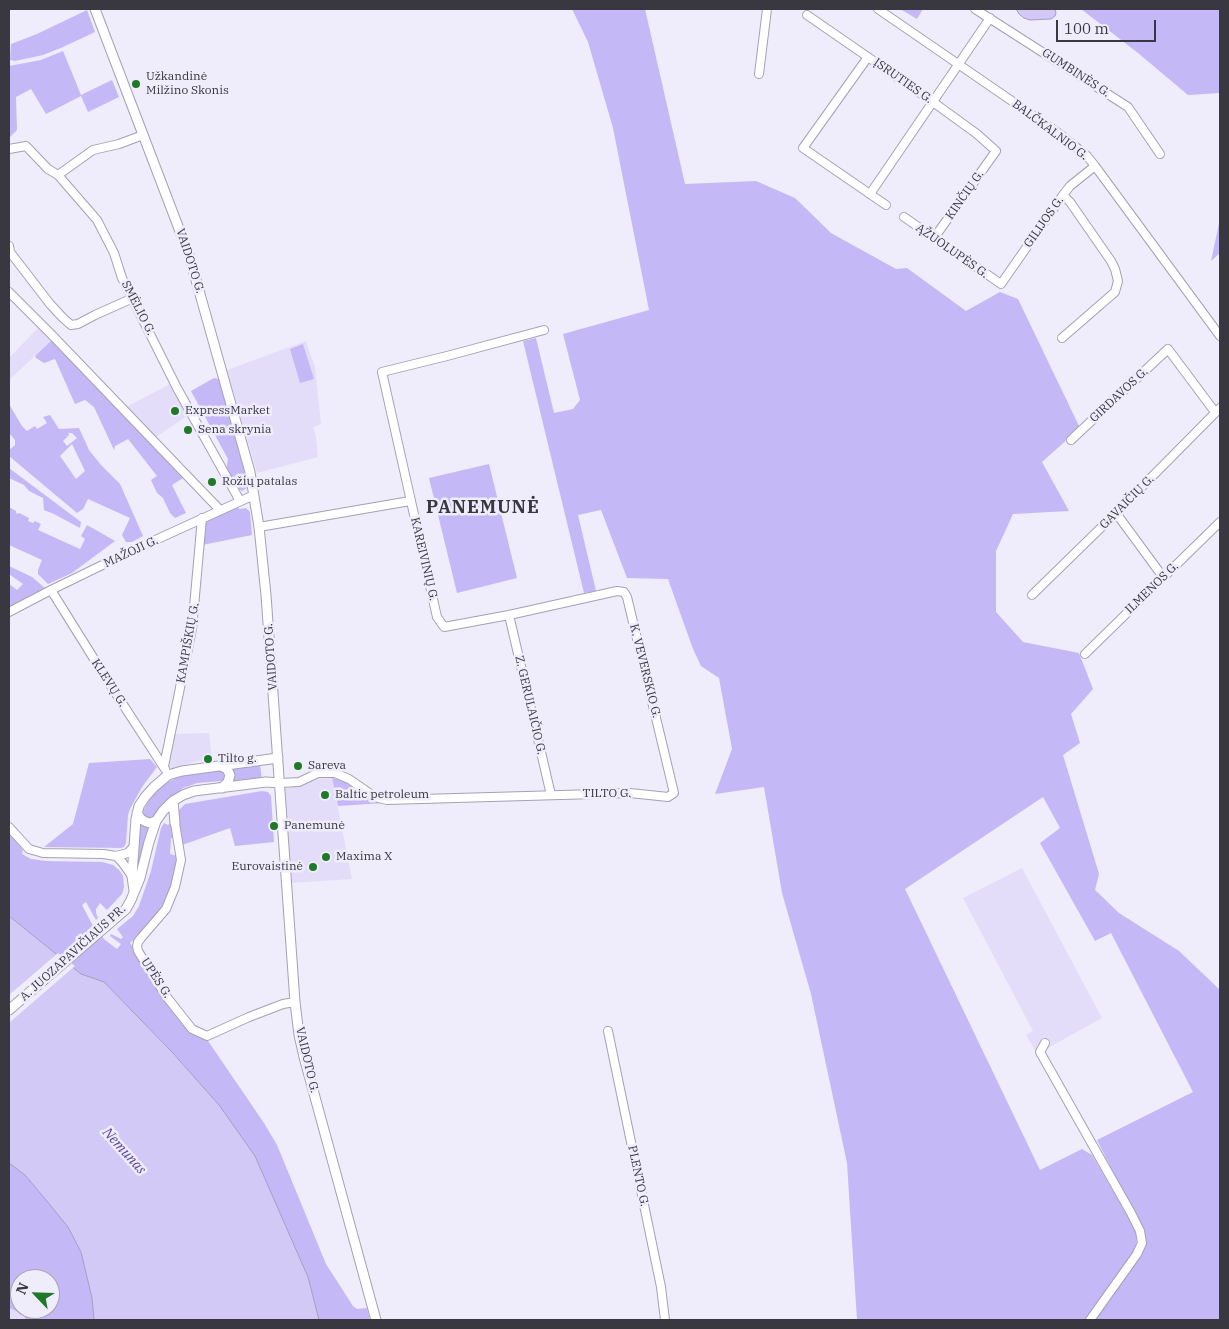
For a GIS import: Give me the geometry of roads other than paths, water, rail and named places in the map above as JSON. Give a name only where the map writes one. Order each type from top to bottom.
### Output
[{"type":"main road","name":"VAIDOTO G.","points":[[95,9],[189,255],[250,472],[259,527],[266,595],[295,1002],[299,1035],[376,1320]]},
{"type":"main road","points":[[132,876],[140,806],[144,797],[166,771],[182,771],[278,758]]},
{"type":"main road","points":[[221,766],[227,769],[230,775],[228,782],[222,788]]},
{"type":"main road","name":"TILTO G.","points":[[144,865],[149,842],[158,819],[173,801],[188,792],[266,782],[280,783]]},
{"type":"main road","points":[[173,801],[175,823]]},
{"type":"main road","points":[[138,813],[141,819],[146,822],[168,818],[175,823]]},
{"type":"main road","name":"A. JUOZAPAVIČIAUS PR.","points":[[9,1010],[126,909],[132,900],[144,865]]},
{"type":"main road","name":"A. JUOZAPAVIČIAUS PR.","points":[[132,876],[134,893]]},
{"type":"street","points":[[760,74],[767,9]]},
{"type":"street","name":"BALČKALNIO G.","points":[[878,9],[1076,147],[1095,166],[1220,336]]},
{"type":"street","name":"GUMBINĖS G.","points":[[976,9],[1128,107],[1160,154]]},
{"type":"street","name":"ĮSRUTIES G.","points":[[807,15],[977,134],[996,151]]},
{"type":"street","points":[[870,194],[990,18]]},
{"type":"street","points":[[868,57],[803,148],[886,205]]},
{"type":"street","points":[[58,175],[93,150],[120,144],[144,135]]},
{"type":"street","name":"SMĖLIO G.","points":[[9,149],[26,146],[48,169],[58,175],[97,220],[114,253],[122,278],[177,388],[240,501]]},
{"type":"street","name":"KINČIŲ G.","points":[[934,238],[996,151]]},
{"type":"street","name":"GILIJOS G.","points":[[1001,284],[1070,186],[1095,166]]},
{"type":"street","points":[[1062,338],[1115,292],[1118,281],[1111,261],[1070,202],[1063,195]]},
{"type":"street","name":"ĄŽUOLUPĖS G.","points":[[904,218],[1001,284]]},
{"type":"street","points":[[9,246],[10,252],[50,304],[72,325],[78,324],[133,298]]},
{"type":"street","points":[[9,292],[220,510]]},
{"type":"street","points":[[410,501],[382,372],[544,330]]},
{"type":"street","name":"GIRDAVOS G.","points":[[1070,440],[1168,349],[1218,410]]},
{"type":"street","name":"GAVAIČIŲ G.","points":[[1032,595],[1116,514],[1218,410]]},
{"type":"street","name":"MAŽOJI G.","points":[[9,612],[50,590],[202,518],[254,496]]},
{"type":"street","name":"KAREIVINIŲ G.","points":[[259,527],[410,501],[437,617],[444,627],[509,615],[582,598]]},
{"type":"street","points":[[1116,514],[1163,577]]},
{"type":"street","name":"KAMPIŠKIŲ G.","points":[[166,771],[192,629],[202,518]]},
{"type":"street","name":"ILMENOS G.","points":[[1085,654],[1220,522]]},
{"type":"street","name":"KLEVŲ G.","points":[[50,590],[166,771]]},
{"type":"street","name":"K. VEVERSKIO G.","points":[[582,598],[617,591],[624,592],[627,597],[674,793]]},
{"type":"street","name":"Z. GERULAIČIO G.","points":[[509,615],[551,795]]},
{"type":"street","name":"TILTO G.","points":[[280,783],[299,782],[318,773],[327,772],[342,775],[369,794],[380,799],[630,793],[668,798],[674,793]]},
{"type":"street","name":"UPĖS G.","points":[[175,823],[181,860],[175,887],[166,910],[141,938],[137,946],[138,951],[166,996],[192,1029],[207,1036],[249,1017],[283,1004],[295,1002]]},
{"type":"street","points":[[9,827],[29,849],[50,854],[103,854],[116,856],[128,853],[134,846]]},
{"type":"street","points":[[116,856],[132,876]]},
{"type":"street","name":"PLENTO G.","points":[[608,1031],[661,1287],[665,1320]]},
{"type":"street","points":[[1046,1043],[1040,1052],[1131,1213],[1140,1232],[1142,1243],[1137,1254],[1090,1320]]},
{"type":"water","points":[[1016,9],[1055,9],[1056,13],[1051,19],[1030,20],[1024,18]]},
{"type":"water","name":"Nemunas","points":[[9,916],[81,974],[104,982],[172,1052],[219,1105],[255,1156],[308,1277],[319,1320],[94,1320],[92,1298],[81,1252],[68,1227],[25,1175],[9,1163]]},
{"type":"place","name":"Užkandinė Milžino Skonis","points":[[136,84]]},
{"type":"place","name":"ExpressMarket","points":[[175,411]]},
{"type":"place","name":"Sena skrynia","points":[[188,430]]},
{"type":"place","name":"Rožių patalas","points":[[212,482]]},
{"type":"place","name":"Tilto g.","points":[[208,759]]},
{"type":"place","name":"Sareva","points":[[298,766]]},
{"type":"place","name":"Baltic petroleum","points":[[325,795]]},
{"type":"place","name":"Panemunė","points":[[274,826]]},
{"type":"place","name":"Maxima X","points":[[326,857]]},
{"type":"place","name":"Eurovaistinė","points":[[313,867]]},
{"type":"district","name":"PANEMUNĖ","points":[[483,508]]}]
